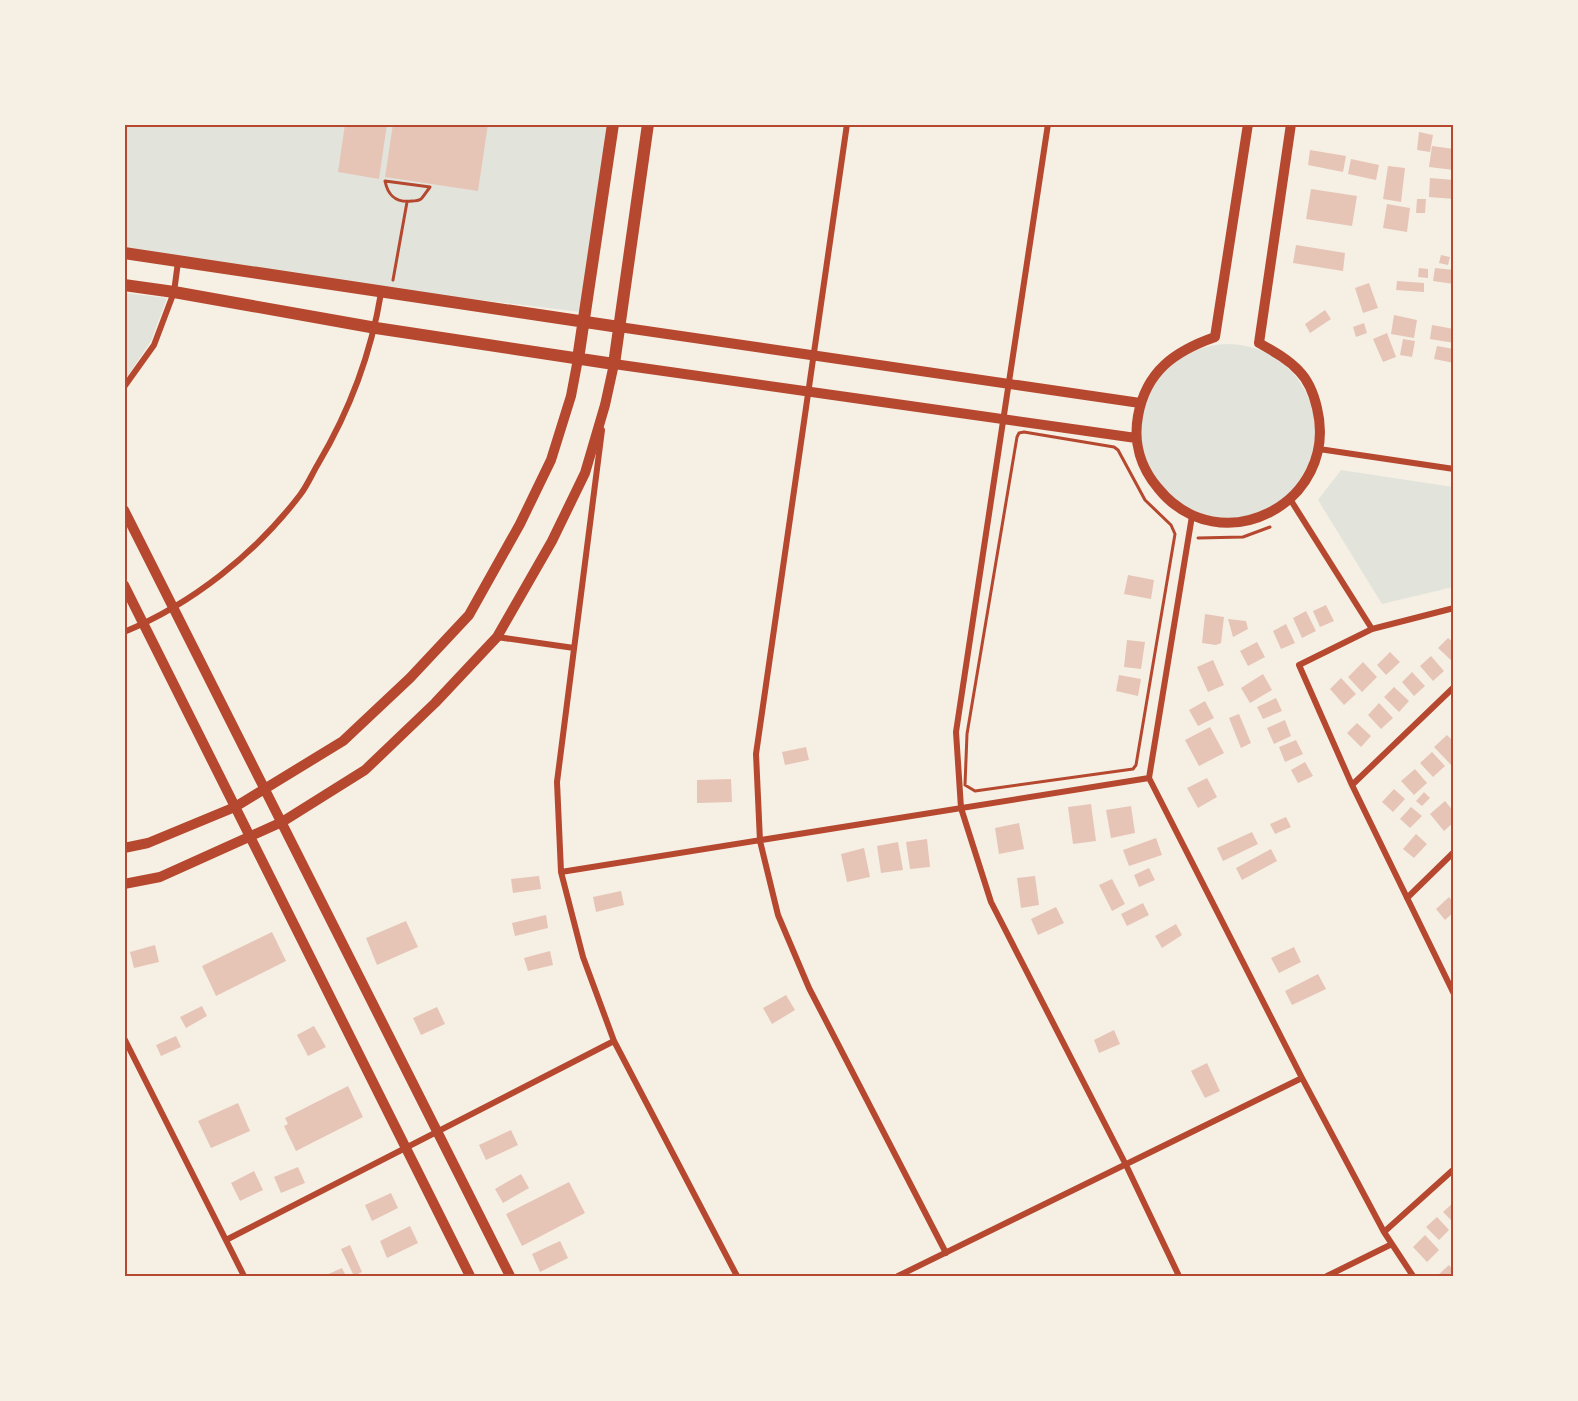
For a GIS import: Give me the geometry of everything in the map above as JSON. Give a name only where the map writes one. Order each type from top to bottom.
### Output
[{"type":"main road","points":[[578,359],[613,124]]},
{"type":"main road","points":[[124,285],[376,328],[614,364],[648,124]]},
{"type":"main road","points":[[124,253],[619,327]]},
{"type":"street","points":[[847,124],[756,754],[760,840],[778,915],[809,988],[946,1253]]},
{"type":"street","points":[[1048,124],[956,732],[961,808],[991,902],[1126,1165],[1179,1276]]},
{"type":"street","points":[[1248,124],[1215,337],[1192,345],[1169,360],[1152,379],[1140,403],[1136,424],[1138,451],[1148,476],[1168,501],[1192,516],[1217,522],[1242,522],[1293,503],[1307,479],[1319,449],[1320,417],[1310,387],[1300,372],[1289,362],[1259,343],[1291,124]]},
{"type":"street","points":[[124,387],[154,345],[174,292],[178,261]]},
{"type":"street","points":[[124,632],[144,624],[220,576],[261,538],[300,495],[332,441],[358,384],[386,293]]},
{"type":"street","points":[[619,327],[1140,403]]},
{"type":"street","points":[[124,848],[148,843],[235,807],[343,741],[410,678],[469,615],[520,524],[551,460],[571,396],[578,359]]},
{"type":"street","points":[[124,884],[160,877],[282,822],[365,770],[435,703],[497,637],[552,541],[585,473],[605,405],[614,364],[1136,438]]},
{"type":"street","points":[[605,405],[557,782],[561,872],[583,957],[614,1041],[737,1276]]},
{"type":"street","points":[[1319,449],[1454,469]]},
{"type":"street","points":[[1293,503],[1372,629]]},
{"type":"street","points":[[124,510],[510,1276]]},
{"type":"street","points":[[1192,516],[1149,778],[1302,1078],[1384,1232],[1413,1276]]},
{"type":"street","points":[[124,585],[470,1276]]},
{"type":"street","points":[[1454,608],[1372,629],[1299,665],[1352,785],[1454,994]]},
{"type":"street","points":[[497,637],[574,648]]},
{"type":"street","points":[[1352,785],[1454,687]]},
{"type":"street","points":[[561,872],[1149,778]]},
{"type":"street","points":[[1407,898],[1454,852]]},
{"type":"street","points":[[124,1038],[244,1276]]},
{"type":"street","points":[[226,1240],[614,1041]]},
{"type":"street","points":[[898,1276],[1302,1078]]},
{"type":"street","points":[[1384,1232],[1454,1169]]},
{"type":"street","points":[[1327,1276],[1392,1244]]},
{"type":"path","points":[[385,181],[430,187],[421,198],[407,202],[396,200],[391,196],[387,191],[385,181]]},
{"type":"path","points":[[386,293],[407,202]]},
{"type":"path","points":[[1019,433],[1114,447],[1118,450],[1145,500],[1171,525],[1176,534],[1136,765],[1133,769],[1109,771],[975,791],[965,785],[967,734],[978,660],[1019,433]]},
{"type":"path","points":[[1198,538],[1243,537],[1264,531],[1278,523],[1293,503]]},
{"type":"shaded area","points":[[125,125],[608,125],[581,312],[412,292],[125,249]]},
{"type":"shaded area","points":[[125,293],[167,298],[151,341],[125,380]]},
{"type":"shaded area","points":[[1228,344],[1245,345],[1261,350],[1290,369],[1309,398],[1314,414],[1314,448],[1309,464],[1290,493],[1261,512],[1245,517],[1228,518],[1211,517],[1195,512],[1166,493],[1147,464],[1142,448],[1141,431],[1142,414],[1147,398],[1166,369],[1195,350],[1211,345]]},
{"type":"shaded area","points":[[1341,470],[1453,487],[1453,587],[1382,604],[1318,500]]},
{"type":"building","points":[[345,124],[387,124],[379,179],[338,172]]},
{"type":"building","points":[[393,124],[488,124],[478,191],[385,177]]},
{"type":"building","points":[[1419,132],[1433,135],[1430,152],[1417,150]]},
{"type":"building","points":[[1432,146],[1454,149],[1454,170],[1429,167]]},
{"type":"building","points":[[1310,150],[1346,156],[1343,172],[1308,165]]},
{"type":"building","points":[[1351,159],[1379,165],[1376,180],[1348,174]]},
{"type":"building","points":[[1388,166],[1405,168],[1401,202],[1383,199]]},
{"type":"building","points":[[1430,178],[1454,180],[1454,199],[1429,197]]},
{"type":"building","points":[[1311,189],[1357,196],[1352,226],[1306,219]]},
{"type":"building","points":[[1417,199],[1426,199],[1425,213],[1416,213]]},
{"type":"building","points":[[1387,204],[1410,208],[1407,232],[1383,228]]},
{"type":"building","points":[[1296,245],[1345,253],[1343,271],[1293,263]]},
{"type":"building","points":[[1441,255],[1450,257],[1448,265],[1439,263]]},
{"type":"building","points":[[1419,268],[1428,269],[1428,278],[1418,277]]},
{"type":"building","points":[[1435,268],[1454,270],[1454,284],[1433,281]]},
{"type":"building","points":[[1397,281],[1424,283],[1424,292],[1396,290]]},
{"type":"building","points":[[1369,283],[1378,308],[1363,313],[1355,288]]},
{"type":"building","points":[[1325,310],[1331,319],[1310,333],[1305,324]]},
{"type":"building","points":[[1394,315],[1417,320],[1414,338],[1391,334]]},
{"type":"building","points":[[1364,323],[1367,333],[1356,337],[1353,327]]},
{"type":"building","points":[[1432,325],[1454,329],[1454,343],[1430,339]]},
{"type":"building","points":[[1387,333],[1396,357],[1383,362],[1373,339]]},
{"type":"building","points":[[1403,339],[1415,341],[1412,357],[1400,355]]},
{"type":"building","points":[[1437,346],[1454,349],[1454,363],[1434,359]]},
{"type":"building","points":[[1128,575],[1154,580],[1151,599],[1124,594]]},
{"type":"building","points":[[1326,605],[1334,621],[1320,627],[1313,611]]},
{"type":"building","points":[[1306,611],[1316,631],[1302,638],[1293,618]]},
{"type":"building","points":[[1205,614],[1224,617],[1221,643],[1216,645],[1202,643]]},
{"type":"building","points":[[1228,619],[1246,621],[1248,629],[1233,637]]},
{"type":"building","points":[[1286,624],[1295,643],[1281,649],[1273,631]]},
{"type":"building","points":[[1448,638],[1454,643],[1454,663],[1438,648]]},
{"type":"building","points":[[1127,640],[1145,642],[1141,669],[1124,667]]},
{"type":"building","points":[[1257,642],[1265,657],[1248,666],[1240,651]]},
{"type":"building","points":[[1390,652],[1400,662],[1386,675],[1377,665]]},
{"type":"building","points":[[1431,656],[1444,671],[1433,681],[1420,666]]},
{"type":"building","points":[[1213,660],[1224,685],[1208,692],[1197,667]]},
{"type":"building","points":[[1363,662],[1377,677],[1362,692],[1348,677]]},
{"type":"building","points":[[1412,672],[1425,686],[1414,696],[1402,682]]},
{"type":"building","points":[[1263,674],[1272,690],[1250,703],[1241,688]]},
{"type":"building","points":[[1119,675],[1141,679],[1138,696],[1116,691]]},
{"type":"building","points":[[1341,678],[1356,694],[1344,705],[1330,689]]},
{"type":"building","points":[[1394,687],[1409,701],[1399,712],[1384,697]]},
{"type":"building","points":[[1276,698],[1282,711],[1263,719],[1257,707]]},
{"type":"building","points":[[1205,701],[1214,718],[1198,726],[1189,710]]},
{"type":"building","points":[[1379,703],[1393,718],[1381,729],[1368,715]]},
{"type":"building","points":[[1239,714],[1251,743],[1241,748],[1229,718]]},
{"type":"building","points":[[1285,720],[1291,736],[1274,744],[1267,728]]},
{"type":"building","points":[[1357,723],[1371,736],[1361,747],[1347,733]]},
{"type":"building","points":[[1210,727],[1224,753],[1199,766],[1185,740]]},
{"type":"building","points":[[1447,735],[1454,742],[1454,768],[1434,747]]},
{"type":"building","points":[[1296,740],[1303,754],[1285,762],[1279,747]]},
{"type":"building","points":[[806,747],[809,760],[785,765],[782,752]]},
{"type":"building","points":[[1432,752],[1445,766],[1433,777],[1420,763]]},
{"type":"building","points":[[1305,762],[1313,776],[1298,783],[1291,770]]},
{"type":"building","points":[[1415,769],[1427,783],[1414,795],[1401,781]]},
{"type":"building","points":[[1207,778],[1217,797],[1198,808],[1187,788]]},
{"type":"building","points":[[731,779],[732,802],[697,803],[697,780]]},
{"type":"building","points":[[1394,789],[1405,799],[1393,812],[1382,802]]},
{"type":"building","points":[[1424,792],[1430,798],[1422,806],[1416,801]]},
{"type":"building","points":[[1445,801],[1454,812],[1454,822],[1444,831],[1430,814]]},
{"type":"building","points":[[1091,804],[1096,841],[1073,844],[1068,807]]},
{"type":"building","points":[[1131,806],[1135,833],[1111,838],[1106,810]]},
{"type":"building","points":[[1411,807],[1422,816],[1410,828],[1400,819]]},
{"type":"building","points":[[1286,817],[1291,827],[1275,834],[1270,824]]},
{"type":"building","points":[[1019,823],[1024,849],[999,854],[995,828]]},
{"type":"building","points":[[1252,832],[1258,844],[1223,861],[1217,848]]},
{"type":"building","points":[[1416,834],[1427,844],[1414,858],[1403,849]]},
{"type":"building","points":[[1156,838],[1162,855],[1129,866],[1123,850]]},
{"type":"building","points":[[927,839],[930,867],[910,869],[906,842]]},
{"type":"building","points":[[898,842],[903,870],[881,873],[877,846]]},
{"type":"building","points":[[864,848],[870,877],[847,882],[841,854]]},
{"type":"building","points":[[1271,849],[1277,861],[1242,880],[1236,868]]},
{"type":"building","points":[[1149,868],[1155,880],[1139,887],[1134,875]]},
{"type":"building","points":[[539,876],[541,889],[513,893],[511,879]]},
{"type":"building","points":[[1035,876],[1039,905],[1021,908],[1017,878]]},
{"type":"building","points":[[1112,879],[1125,904],[1112,911],[1099,885]]},
{"type":"building","points":[[621,891],[624,905],[596,912],[593,897]]},
{"type":"building","points":[[1449,897],[1454,903],[1454,912],[1445,920],[1436,909]]},
{"type":"building","points":[[1143,903],[1149,915],[1127,926],[1121,914]]},
{"type":"building","points":[[1056,907],[1064,923],[1038,935],[1031,919]]},
{"type":"building","points":[[546,915],[548,928],[515,936],[512,923]]},
{"type":"building","points":[[406,921],[418,947],[377,965],[366,938]]},
{"type":"building","points":[[1176,924],[1182,935],[1162,948],[1155,936]]},
{"type":"building","points":[[272,932],[286,961],[216,996],[202,966]]},
{"type":"building","points":[[155,945],[159,962],[134,968],[130,952]]},
{"type":"building","points":[[1294,947],[1301,962],[1279,973],[1271,958]]},
{"type":"building","points":[[550,951],[553,965],[528,971],[524,958]]},
{"type":"building","points":[[1318,974],[1326,989],[1292,1005],[1285,991]]},
{"type":"building","points":[[786,995],[795,1010],[772,1024],[763,1008]]},
{"type":"building","points":[[202,1006],[207,1016],[186,1028],[180,1017]]},
{"type":"building","points":[[437,1007],[445,1024],[421,1035],[413,1018]]},
{"type":"building","points":[[314,1026],[326,1047],[308,1056],[297,1035]]},
{"type":"building","points":[[1114,1030],[1120,1044],[1099,1053],[1094,1040]]},
{"type":"building","points":[[176,1036],[181,1047],[161,1056],[156,1045]]},
{"type":"building","points":[[1207,1063],[1220,1091],[1205,1098],[1191,1071]]},
{"type":"building","points":[[348,1086],[363,1117],[296,1151],[284,1126],[288,1124],[285,1118]]},
{"type":"building","points":[[238,1103],[250,1131],[211,1148],[198,1121]]},
{"type":"building","points":[[511,1130],[518,1145],[486,1160],[479,1145]]},
{"type":"building","points":[[298,1167],[305,1183],[281,1193],[274,1177]]},
{"type":"building","points":[[254,1171],[263,1190],[240,1201],[231,1183]]},
{"type":"building","points":[[521,1174],[529,1188],[503,1203],[495,1189]]},
{"type":"building","points":[[569,1182],[585,1213],[522,1246],[506,1214]]},
{"type":"building","points":[[391,1193],[398,1208],[372,1221],[365,1205]]},
{"type":"building","points":[[1454,1202],[1454,1223],[1443,1212]]},
{"type":"building","points":[[1437,1217],[1449,1230],[1439,1240],[1426,1227]]},
{"type":"building","points":[[410,1226],[418,1243],[387,1258],[380,1241]]},
{"type":"building","points":[[1425,1235],[1439,1250],[1427,1262],[1413,1247]]},
{"type":"building","points":[[560,1241],[568,1258],[540,1272],[532,1254]]},
{"type":"building","points":[[350,1245],[362,1272],[354,1276],[341,1249]]},
{"type":"building","points":[[1449,1265],[1454,1270],[1454,1276],[1437,1276]]},
{"type":"building","points":[[342,1268],[346,1276],[324,1276]]}]
